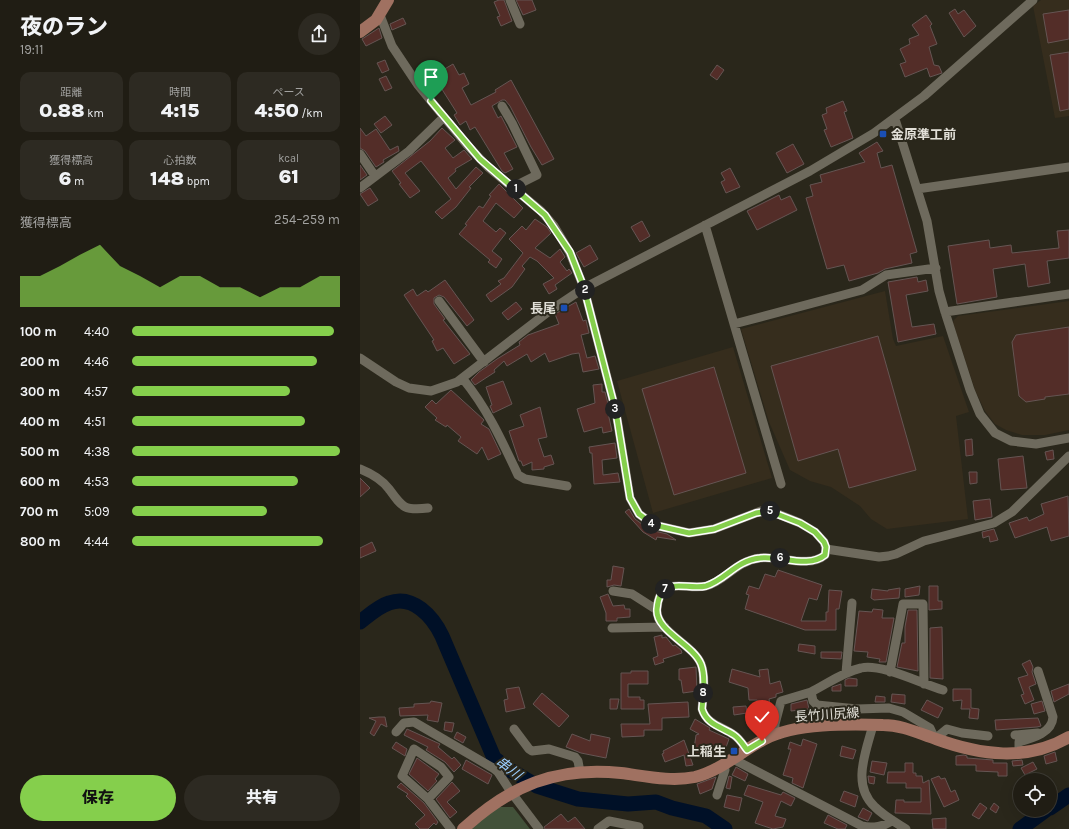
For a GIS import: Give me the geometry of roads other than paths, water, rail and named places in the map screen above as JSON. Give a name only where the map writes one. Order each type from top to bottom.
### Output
[{"type":"main road","points":[[360,32],[380,15],[388,0]]},
{"type":"main road","name":"長竹川尻線","points":[[462,829],[486,809],[513,791],[548,778],[576,772],[605,772],[678,778],[700,775],[729,762],[775,734],[806,728],[873,725],[902,727],[935,739],[988,753],[1019,754],[1042,750],[1069,737]]},
{"type":"street","points":[[510,0],[520,24]]},
{"type":"street","points":[[360,358],[399,384],[415,389],[436,390],[450,386],[463,379],[548,312],[584,288],[832,159],[895,119],[929,92],[1034,0]]},
{"type":"street","points":[[380,15],[392,46],[418,85],[480,159],[538,207],[554,226],[570,252],[584,288],[616,412],[630,498],[639,514],[654,525],[689,533],[714,529],[756,513],[769,511],[805,526],[821,537],[826,549],[825,555],[815,561],[772,557],[759,558],[739,564],[712,584],[706,586],[674,585],[664,590],[657,610],[664,627],[692,651],[702,664],[702,709],[704,715],[714,724],[738,737],[747,750]]},
{"type":"street","points":[[502,106],[512,123],[537,175],[513,187]]},
{"type":"street","points":[[360,188],[408,151],[444,117]]},
{"type":"street","points":[[895,119],[927,221],[939,291],[977,409],[987,424],[1000,436],[1017,442],[1036,444],[1069,438]]},
{"type":"street","points":[[360,154],[375,176]]},
{"type":"street","points":[[917,189],[1069,167]]},
{"type":"street","points":[[705,225],[781,484]]},
{"type":"street","points":[[734,324],[862,290],[886,275],[936,268]]},
{"type":"street","points":[[945,312],[1069,294]]},
{"type":"street","points":[[439,301],[484,362]]},
{"type":"street","points":[[463,379],[479,399],[500,435],[518,475],[525,479],[567,486]]},
{"type":"street","points":[[826,549],[879,557],[888,556],[896,554],[924,541],[994,523],[1012,512],[1069,456]]},
{"type":"street","points":[[360,469],[378,479],[404,507],[415,509],[428,508]]},
{"type":"street","points":[[613,591],[632,594],[657,610]]},
{"type":"street","points":[[846,673],[852,603]]},
{"type":"street","points":[[890,672],[903,604],[923,604],[924,684]]},
{"type":"street","points":[[612,628],[664,627]]},
{"type":"street","points":[[775,734],[775,724],[781,701],[811,692],[846,673],[862,668],[878,668],[943,690]]},
{"type":"street","points":[[1019,754],[1019,742],[1041,736],[1053,722],[1053,717],[1038,671]]},
{"type":"street","points":[[811,692],[813,701],[817,705],[857,709],[888,708],[903,712],[930,728],[935,739],[947,729],[962,733],[988,736]]},
{"type":"street","points":[[396,732],[404,723],[414,722],[493,768],[513,791],[539,829]]},
{"type":"street","points":[[873,725],[862,764],[862,784],[869,801],[881,812],[906,829]]},
{"type":"street","points":[[514,729],[532,751],[554,750],[575,757],[578,761],[576,772]]},
{"type":"street","points":[[1015,734],[1044,731]]},
{"type":"street","points":[[428,799],[449,777],[441,767],[414,749],[402,776],[428,799],[450,829]]},
{"type":"street","points":[[717,795],[729,762],[862,826],[874,827],[889,824],[892,820]]},
{"type":"street","points":[[598,829],[609,822],[639,827]]},
{"type":"waterway","name":"串川","points":[[360,622],[382,606],[398,601],[414,604],[428,615],[442,636],[494,758],[510,770],[537,786],[578,799],[628,804],[656,802],[672,808],[706,816],[725,829]]},
{"type":"waterway","name":"串川","points":[[1057,803],[1069,795]]},
{"type":"waterway","name":"串川","points":[[1020,829],[1036,817]]},
{"type":"place","name":"金原準工前","points":[[883,134]]},
{"type":"place","name":"長尾","points":[[564,308]]},
{"type":"place","name":"上稲生","points":[[734,751]]}]
